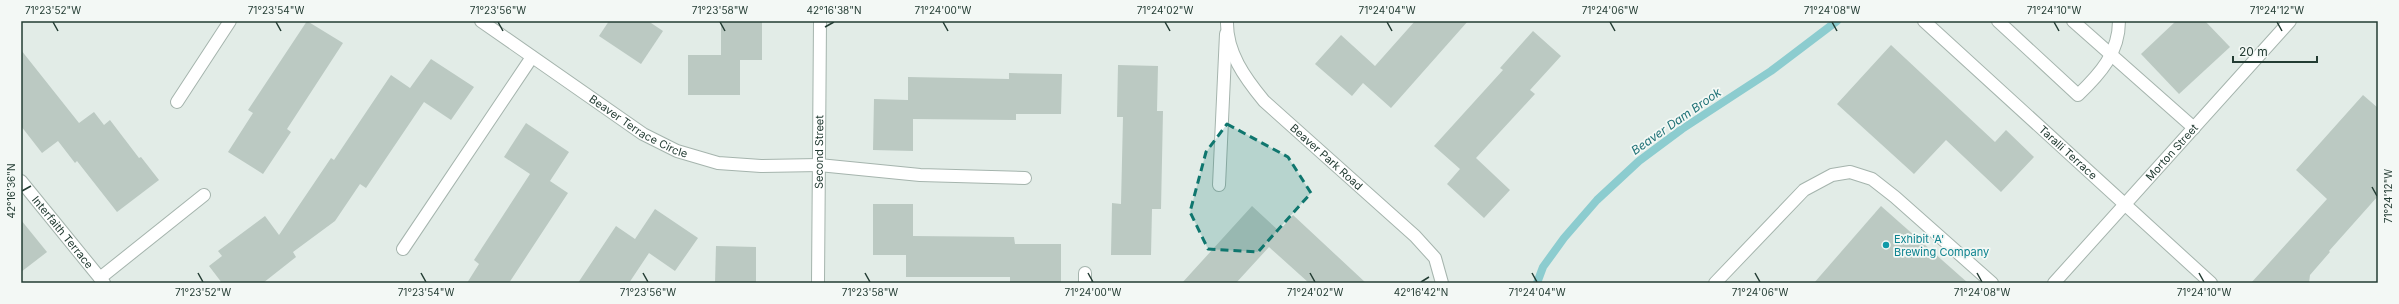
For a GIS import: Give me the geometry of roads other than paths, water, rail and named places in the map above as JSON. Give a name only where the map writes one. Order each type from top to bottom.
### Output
[{"type":"street","points":[[177,102],[230,21]]},
{"type":"street","name":"Beaver Terrace Circle","points":[[481,21],[643,134],[677,151],[718,163],[761,166],[819,165],[920,175],[1026,178]]},
{"type":"street","name":"Second Street","points":[[818,283],[820,21]]},
{"type":"street","name":"Taralli Terrace","points":[[1924,21],[2211,283]]},
{"type":"street","points":[[1998,21],[2078,95],[2100,73],[2111,55],[2118,35],[2119,21]]},
{"type":"street","points":[[2073,21],[2194,128]]},
{"type":"street","name":"Morton Street","points":[[2054,283],[2290,21]]},
{"type":"street","points":[[1219,185],[1227,23]]},
{"type":"street","name":"Beaver Park Road","points":[[1227,23],[1234,56],[1246,80],[1264,101],[1415,236],[1435,258],[1442,282]]},
{"type":"street","points":[[403,249],[532,57]]},
{"type":"street","points":[[1715,283],[1804,190],[1832,175],[1850,172],[1872,179],[1878,183],[1992,283]]},
{"type":"street","name":"Interfaith Terrace","points":[[21,181],[102,281]]},
{"type":"street","points":[[102,281],[204,195]]},
{"type":"waterway","name":"Beaver Dam Brook","points":[[1537,283],[1543,267],[1564,238],[1597,200],[1639,161],[1682,129],[1771,71],[1837,21]]},
{"type":"place","name":"Exhibit 'A' Brewing Company","points":[[1886,245]]}]
